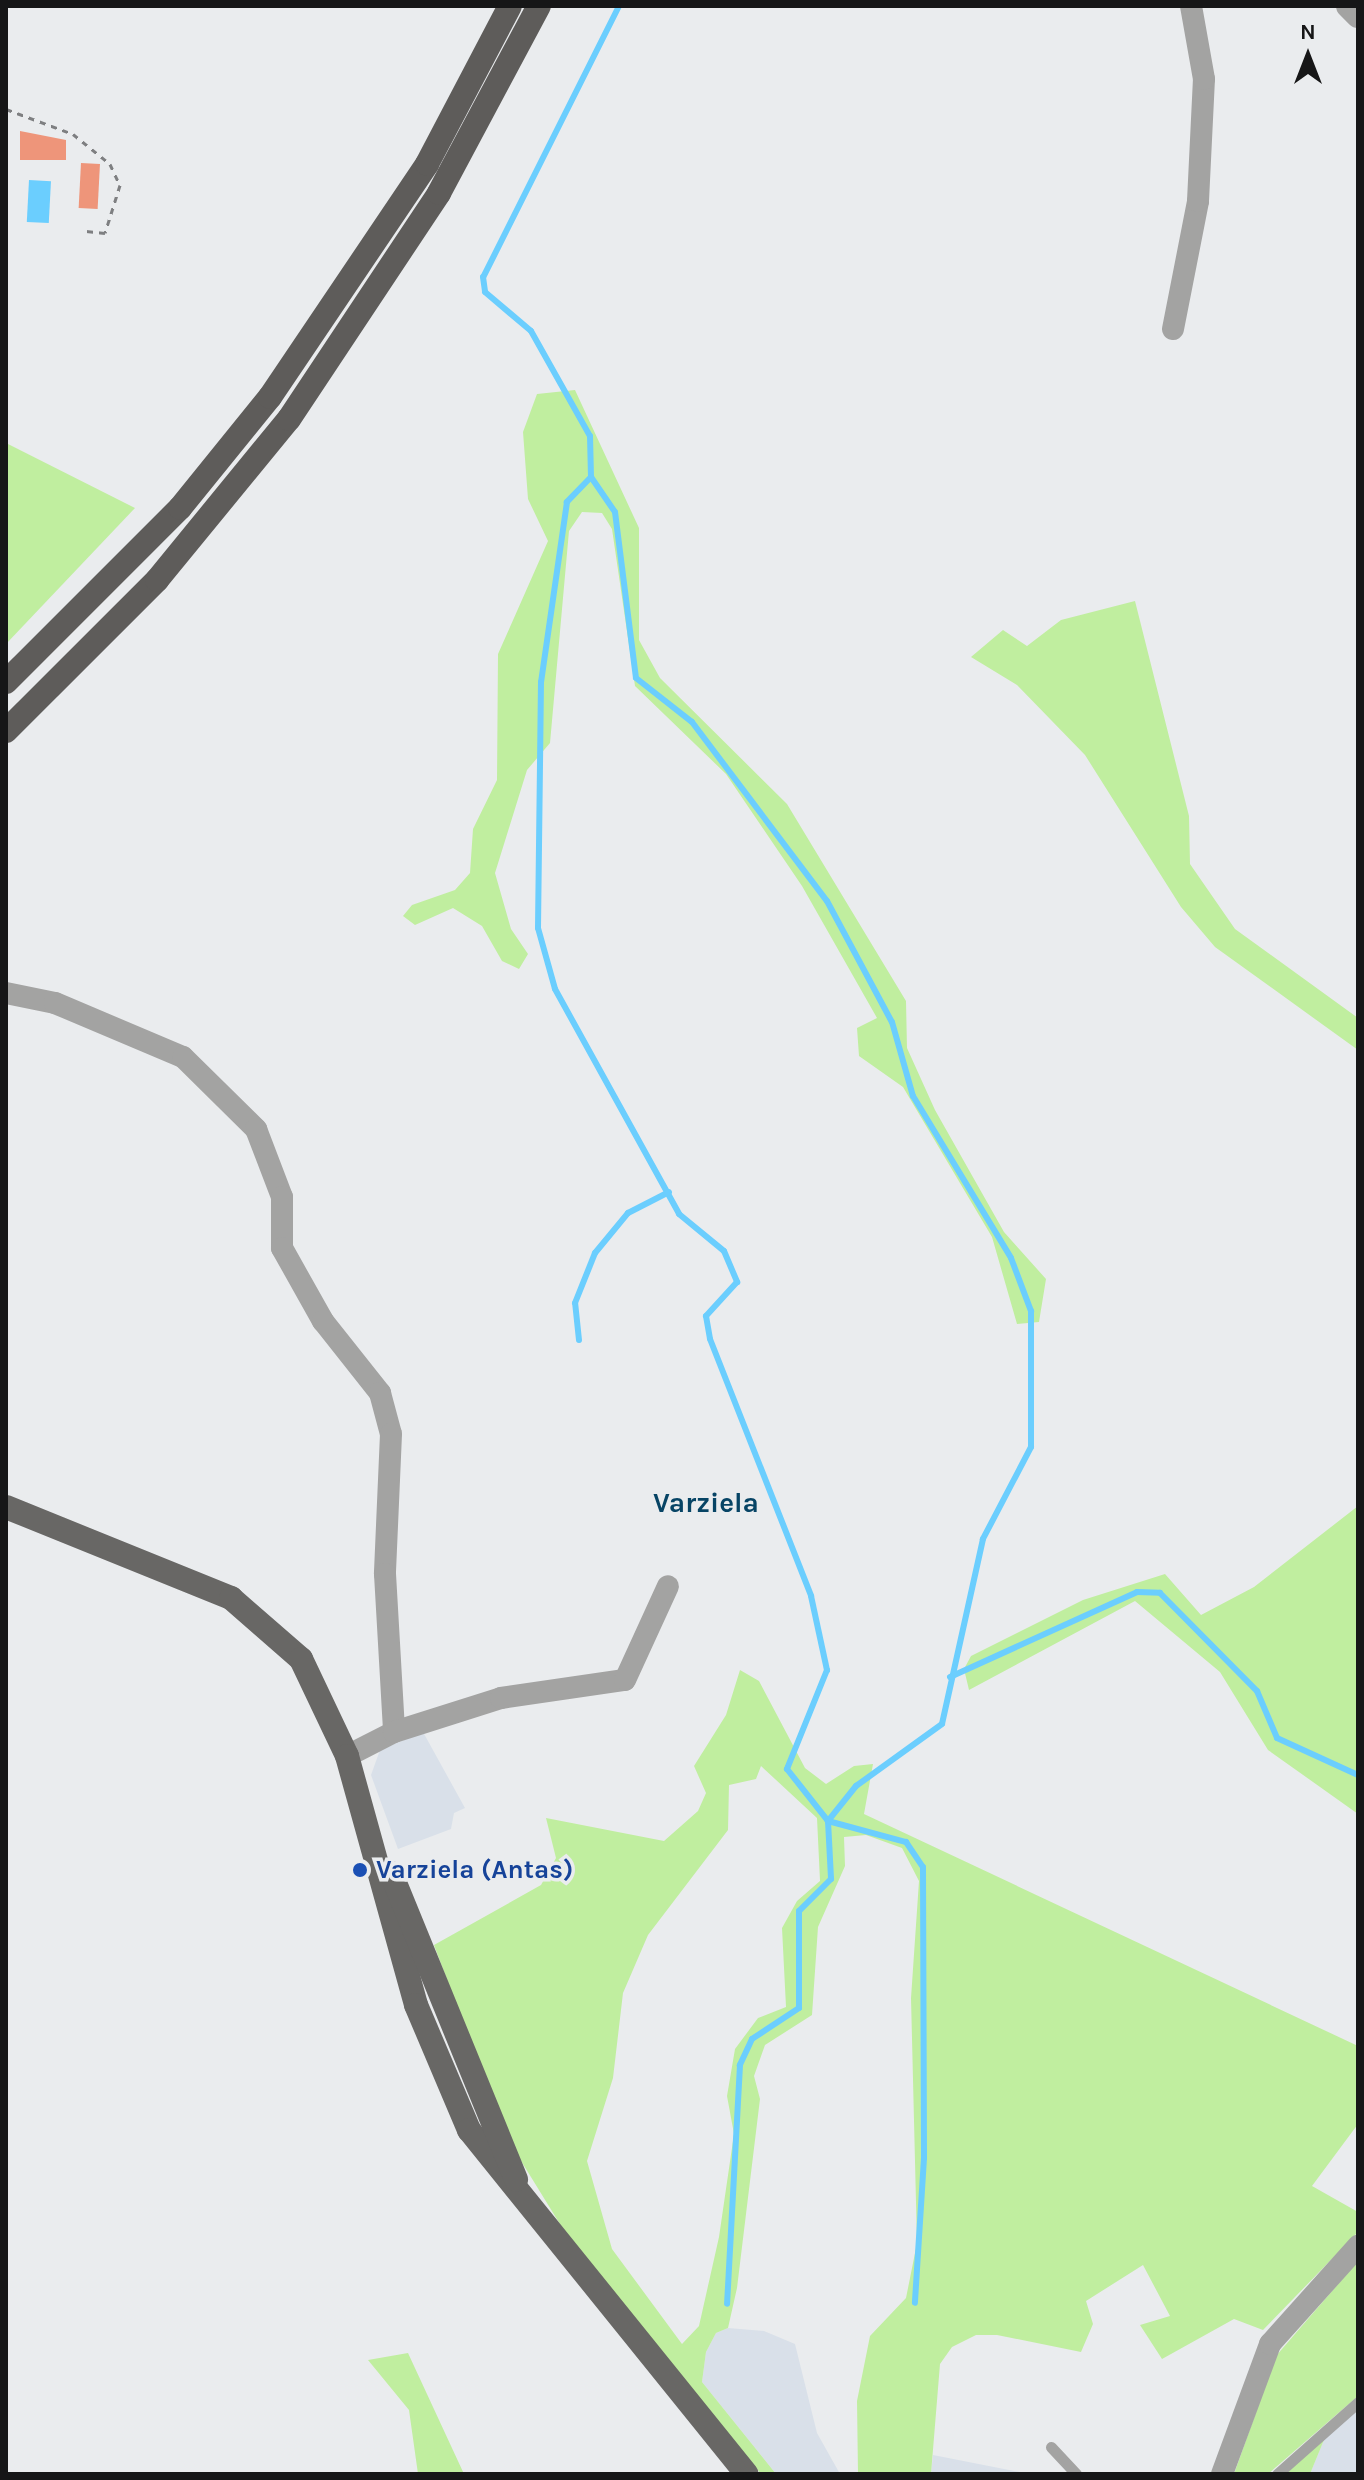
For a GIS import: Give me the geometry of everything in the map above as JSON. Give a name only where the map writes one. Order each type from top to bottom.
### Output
[{"type":"highway","points":[[6,682],[180,508],[270,397],[427,164],[510,6]]},
{"type":"highway","points":[[6,731],[157,580],[289,419],[439,193],[539,6]]},
{"type":"main road","points":[[6,1507],[202,1583],[255,1613],[301,1659],[347,1756],[375,1843],[394,1932],[441,2076],[482,2151],[747,2474]]},
{"type":"street","points":[[1173,329],[1198,201],[1204,79],[1191,6]]},
{"type":"street","points":[[1348,6],[1358,16]]},
{"type":"street","points":[[6,993],[55,1003],[183,1057],[256,1129],[282,1197],[282,1248],[323,1321],[380,1393],[391,1434],[385,1574],[394,1732]]},
{"type":"street","points":[[347,1756],[394,1732],[501,1698],[625,1680],[668,1586]]},
{"type":"street","points":[[1222,2474],[1270,2344],[1358,2246]]},
{"type":"lane","points":[[1277,2474],[1358,2402]]},
{"type":"lane","points":[[1051,2447],[1076,2474]]},
{"type":"path","points":[[6,109],[73,134],[110,164],[120,185],[105,233],[86,231]]},
{"type":"shaded area","points":[[423,1732],[465,1808],[454,1813],[451,1829],[398,1849],[371,1775],[380,1750]]},
{"type":"shaded area","points":[[728,2328],[764,2331],[795,2344],[817,2433],[840,2474],[776,2474],[702,2382],[706,2352],[716,2333]]},
{"type":"shaded area","points":[[1358,2408],[1358,2474],[1310,2474],[1326,2435]]},
{"type":"shaded area","points":[[933,2455],[1030,2474],[931,2474]]},
{"type":"green space","points":[[575,390],[639,528],[639,640],[660,678],[787,804],[906,1001],[907,1048],[935,1110],[1004,1232],[1046,1279],[1039,1322],[1017,1324],[992,1237],[903,1087],[859,1056],[857,1028],[877,1018],[802,886],[726,774],[635,686],[612,529],[602,513],[582,512],[569,531],[550,743],[527,770],[495,873],[511,929],[528,954],[519,969],[502,961],[482,926],[453,908],[415,925],[403,916],[412,905],[455,890],[470,873],[473,829],[497,780],[498,654],[548,541],[528,499],[523,432],[537,394]]},
{"type":"green space","points":[[6,443],[135,508],[6,644]]},
{"type":"green space","points":[[1135,601],[1189,816],[1190,864],[1235,929],[1358,1018],[1358,1050],[1215,947],[1181,907],[1085,755],[1017,685],[971,657],[1003,630],[1027,646],[1061,620]]},
{"type":"green space","points":[[1358,1506],[1358,1814],[1268,1750],[1220,1672],[1135,1601],[969,1690],[964,1669],[971,1656],[1083,1600],[1165,1574],[1201,1615],[1254,1587]]},
{"type":"green space","points":[[740,1670],[759,1681],[805,1768],[826,1784],[854,1766],[873,1764],[864,1814],[1358,2046],[1358,2124],[1312,2186],[1358,2212],[1358,2232],[1263,2330],[1234,2319],[1162,2359],[1140,2325],[1170,2316],[1143,2265],[1086,2301],[1093,2324],[1081,2352],[997,2335],[976,2335],[952,2347],[940,2364],[931,2474],[858,2474],[857,2401],[870,2336],[906,2298],[917,2243],[911,1998],[919,1881],[902,1848],[866,1835],[844,1837],[845,1866],[818,1927],[812,2015],[765,2045],[754,2076],[760,2099],[737,2288],[728,2328],[716,2333],[706,2352],[702,2382],[776,2474],[761,2474],[563,2229],[505,2135],[434,1945],[541,1885],[556,1858],[546,1818],[664,1841],[698,1811],[706,1793],[694,1766],[726,1715]],"holes":[[[761,1766],[817,1818],[820,1881],[797,1901],[782,1928],[786,2007],[758,2018],[735,2049],[727,2096],[734,2134],[719,2237],[699,2326],[682,2344],[612,2249],[587,2161],[613,2078],[623,1993],[648,1935],[728,1830],[729,1785],[756,1779]]]},
{"type":"green space","points":[[1358,2261],[1358,2396],[1268,2474],[1234,2474],[1276,2356]]},
{"type":"green space","points":[[408,2353],[464,2474],[418,2474],[409,2410],[368,2360]]},
{"type":"green space","points":[[1326,2435],[1310,2474],[1286,2474],[1290,2470]]},
{"type":"water","points":[[29,180],[51,181],[49,223],[27,222]]},
{"type":"building","points":[[20,131],[66,140],[66,160],[20,160]]},
{"type":"building","points":[[81,163],[100,164],[98,209],[79,208]]},
{"type":"waterway","points":[[619,6],[483,277],[485,292],[531,331],[590,436],[591,477],[567,502],[541,682],[538,928],[555,989],[679,1214],[724,1251],[737,1282],[706,1316],[710,1339],[811,1596],[827,1670],[787,1769],[828,1821],[831,1879],[799,1911],[799,2008],[752,2039],[740,2065],[727,2304]]},
{"type":"waterway","points":[[591,477],[615,512],[636,678],[692,722],[827,901],[892,1022],[913,1096],[1011,1258],[1031,1311],[1031,1447],[983,1539],[942,1724],[856,1786],[828,1821],[906,1842],[923,1867],[924,2158],[915,2303]]},
{"type":"waterway","points":[[579,1340],[575,1303],[595,1253],[628,1213],[669,1192]]},
{"type":"waterway","points":[[950,1677],[1137,1592],[1160,1593],[1257,1691],[1277,1738],[1358,1775]]},
{"type":"place","name":"Varziela (Antas)","points":[[360,1870]]},
{"type":"district","name":"Varziela","points":[[706,1503]]}]
